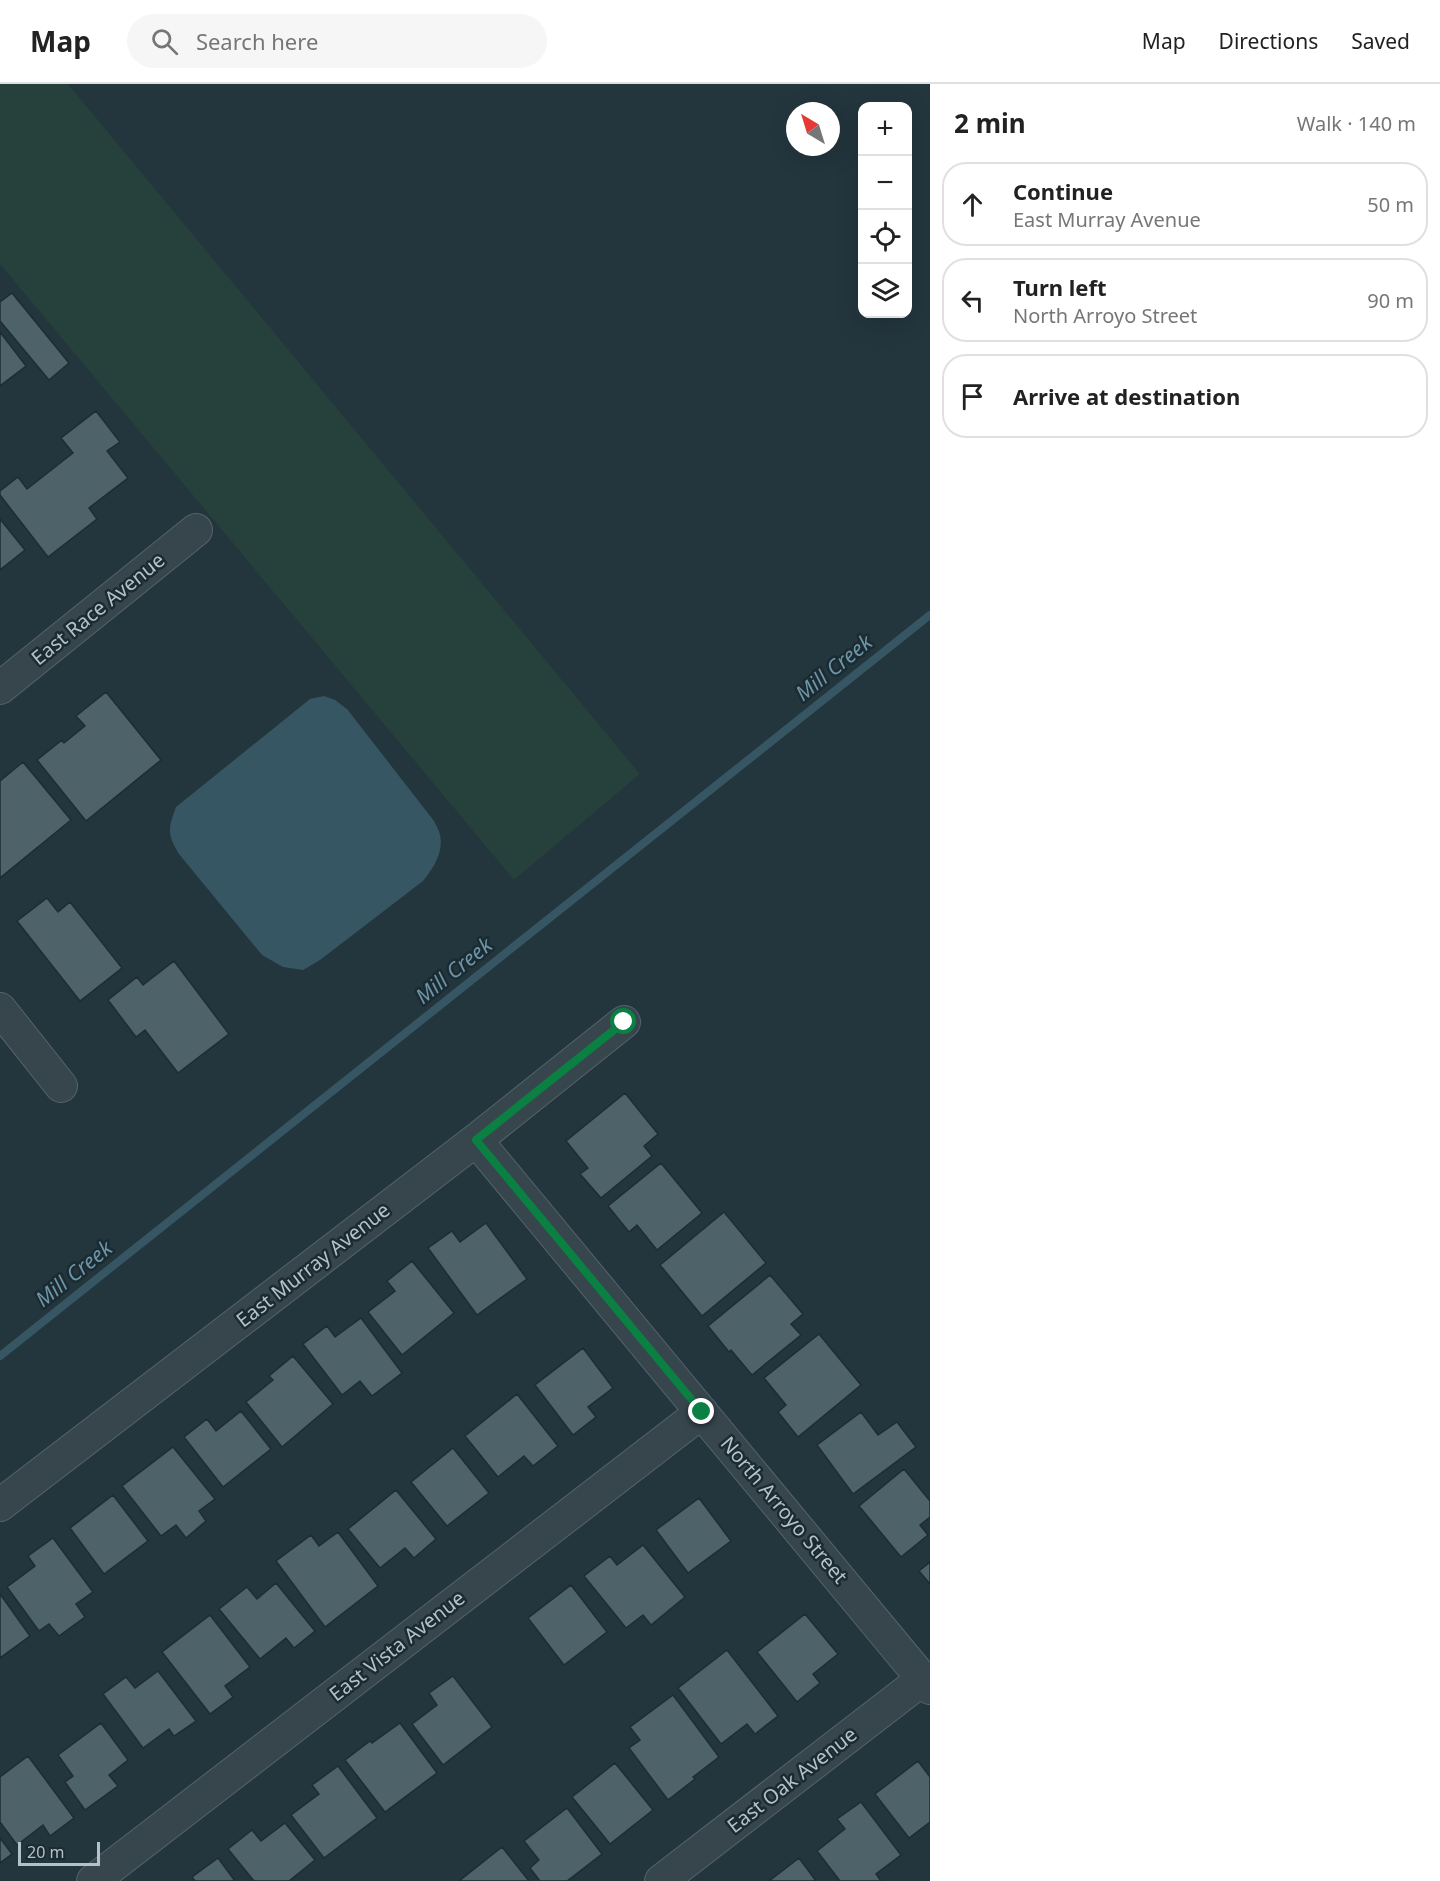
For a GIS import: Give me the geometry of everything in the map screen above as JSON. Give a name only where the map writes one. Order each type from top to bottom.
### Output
[{"type":"street","name":"East Race Avenue","points":[[0,688],[196,530]]},
{"type":"street","points":[[0,1009],[61,1086]]},
{"type":"street","name":"East Murray Avenue","points":[[0,1505],[476,1140],[624,1022]]},
{"type":"street","name":"North Arroyo Street","points":[[476,1140],[926,1683]]},
{"type":"street","name":"East Vista Avenue","points":[[93,1881],[702,1412]]},
{"type":"street","name":"East Oak Avenue","points":[[661,1881],[926,1683]]},
{"type":"green space","points":[[0,84],[68,84],[640,774],[514,880],[0,264]]},
{"type":"water","points":[[324,696],[335,700],[347,709],[434,821],[441,841],[434,866],[423,881],[320,960],[303,970],[283,967],[262,955],[179,854],[172,841],[170,826],[176,807],[310,699]]},
{"type":"building","points":[[12,293],[69,363],[49,380],[0,321],[0,302]]},
{"type":"building","points":[[0,332],[26,366],[0,386]]},
{"type":"building","points":[[96,411],[120,442],[107,451],[128,478],[89,508],[97,519],[48,557],[0,495],[0,491],[18,477],[27,489],[73,453],[61,438]]},
{"type":"building","points":[[0,519],[25,550],[0,570]]},
{"type":"building","points":[[106,692],[161,760],[86,821],[37,760],[62,740],[64,743],[85,726],[76,716]]},
{"type":"building","points":[[23,762],[71,820],[0,878],[0,781]]},
{"type":"building","points":[[47,898],[58,912],[70,902],[122,968],[80,1001],[17,921]]},
{"type":"building","points":[[174,961],[229,1034],[178,1073],[145,1030],[136,1037],[108,1000],[137,977],[143,985]]},
{"type":"building","points":[[625,1093],[658,1134],[644,1146],[652,1156],[601,1198],[580,1174],[588,1168],[566,1141]]},
{"type":"building","points":[[661,1163],[702,1213],[657,1250],[637,1225],[629,1232],[608,1206]]},
{"type":"building","points":[[724,1212],[766,1263],[702,1316],[660,1265]]},
{"type":"building","points":[[486,1223],[527,1279],[477,1315],[428,1248],[452,1231],[460,1242]]},
{"type":"building","points":[[412,1261],[454,1313],[402,1355],[368,1312],[395,1291],[387,1281]]},
{"type":"building","points":[[770,1275],[803,1314],[791,1324],[801,1335],[752,1375],[708,1326]]},
{"type":"building","points":[[361,1318],[402,1373],[372,1396],[360,1381],[342,1395],[303,1344],[327,1326],[335,1337]]},
{"type":"building","points":[[819,1334],[861,1385],[798,1437],[778,1412],[786,1405],[764,1378]]},
{"type":"building","points":[[583,1348],[613,1388],[588,1407],[596,1417],[573,1435],[535,1385]]},
{"type":"building","points":[[293,1356],[333,1404],[282,1447],[246,1402],[273,1380],[269,1376]]},
{"type":"building","points":[[517,1394],[558,1446],[533,1466],[524,1456],[498,1477],[465,1436]]},
{"type":"building","points":[[241,1411],[271,1449],[223,1487],[184,1437],[207,1419],[216,1431]]},
{"type":"building","points":[[861,1412],[878,1435],[897,1422],[916,1447],[853,1494],[817,1445]]},
{"type":"building","points":[[173,1447],[215,1499],[199,1511],[206,1521],[186,1538],[176,1525],[161,1536],[122,1486]]},
{"type":"building","points":[[453,1448],[489,1493],[447,1526],[411,1482]]},
{"type":"building","points":[[904,1469],[930,1501],[930,1517],[920,1525],[928,1535],[901,1557],[859,1506]]},
{"type":"building","points":[[396,1490],[436,1539],[414,1558],[405,1548],[380,1568],[348,1529]]},
{"type":"building","points":[[113,1495],[148,1541],[104,1574],[70,1528]]},
{"type":"building","points":[[699,1498],[731,1541],[688,1573],[656,1530]]},
{"type":"building","points":[[338,1532],[378,1586],[325,1627],[276,1561],[311,1535],[319,1546]]},
{"type":"building","points":[[53,1538],[93,1592],[76,1604],[85,1617],[59,1636],[49,1624],[39,1631],[7,1587],[35,1566],[28,1556]]},
{"type":"building","points":[[643,1545],[685,1597],[651,1625],[643,1615],[626,1628],[584,1576],[610,1556],[617,1565]]},
{"type":"building","points":[[930,1562],[930,1584],[919,1571]]},
{"type":"building","points":[[276,1583],[315,1631],[294,1648],[286,1638],[260,1659],[219,1609],[247,1587],[257,1599]]},
{"type":"building","points":[[571,1585],[607,1632],[564,1665],[528,1618]]},
{"type":"building","points":[[0,1594],[30,1636],[0,1658]]},
{"type":"building","points":[[805,1614],[838,1654],[813,1674],[820,1683],[797,1702],[757,1652]]},
{"type":"building","points":[[210,1615],[250,1667],[225,1686],[233,1697],[210,1714],[162,1652]]},
{"type":"building","points":[[727,1650],[778,1716],[755,1734],[747,1724],[721,1744],[678,1688]]},
{"type":"building","points":[[158,1671],[196,1721],[174,1736],[169,1729],[143,1748],[103,1694],[126,1677],[135,1688]]},
{"type":"building","points":[[453,1676],[492,1727],[443,1765],[412,1724],[437,1705],[429,1693]]},
{"type":"building","points":[[673,1695],[719,1757],[668,1800],[629,1748],[640,1740],[630,1727]]},
{"type":"building","points":[[101,1723],[128,1760],[109,1775],[118,1786],[85,1810],[65,1782],[73,1776],[58,1755]]},
{"type":"building","points":[[400,1723],[437,1773],[385,1812],[345,1760],[370,1741],[372,1743]]},
{"type":"building","points":[[28,1756],[74,1818],[50,1836],[43,1825],[17,1845],[0,1822],[0,1777]]},
{"type":"building","points":[[918,1761],[930,1777],[930,1822],[909,1838],[875,1794]]},
{"type":"building","points":[[615,1763],[653,1810],[610,1844],[572,1797]]},
{"type":"building","points":[[338,1766],[377,1818],[324,1858],[291,1815],[319,1794],[312,1785]]},
{"type":"building","points":[[861,1802],[901,1855],[876,1874],[881,1881],[840,1881],[817,1851],[845,1829],[837,1819]]},
{"type":"building","points":[[567,1808],[602,1854],[567,1881],[540,1881],[530,1868],[539,1860],[524,1841]]},
{"type":"building","points":[[285,1823],[315,1860],[289,1881],[254,1881],[228,1849],[252,1830],[261,1841]]},
{"type":"building","points":[[0,1838],[12,1854],[0,1863]]},
{"type":"building","points":[[502,1847],[529,1881],[459,1881]]},
{"type":"building","points":[[218,1858],[235,1881],[195,1881],[192,1877]]},
{"type":"building","points":[[799,1858],[816,1881],[769,1881]]},
{"type":"waterway","name":"Mill Creek","points":[[0,1356],[930,615]]},
{"type":"route","points":[[624,1022],[476,1140],[702,1412]]}]
